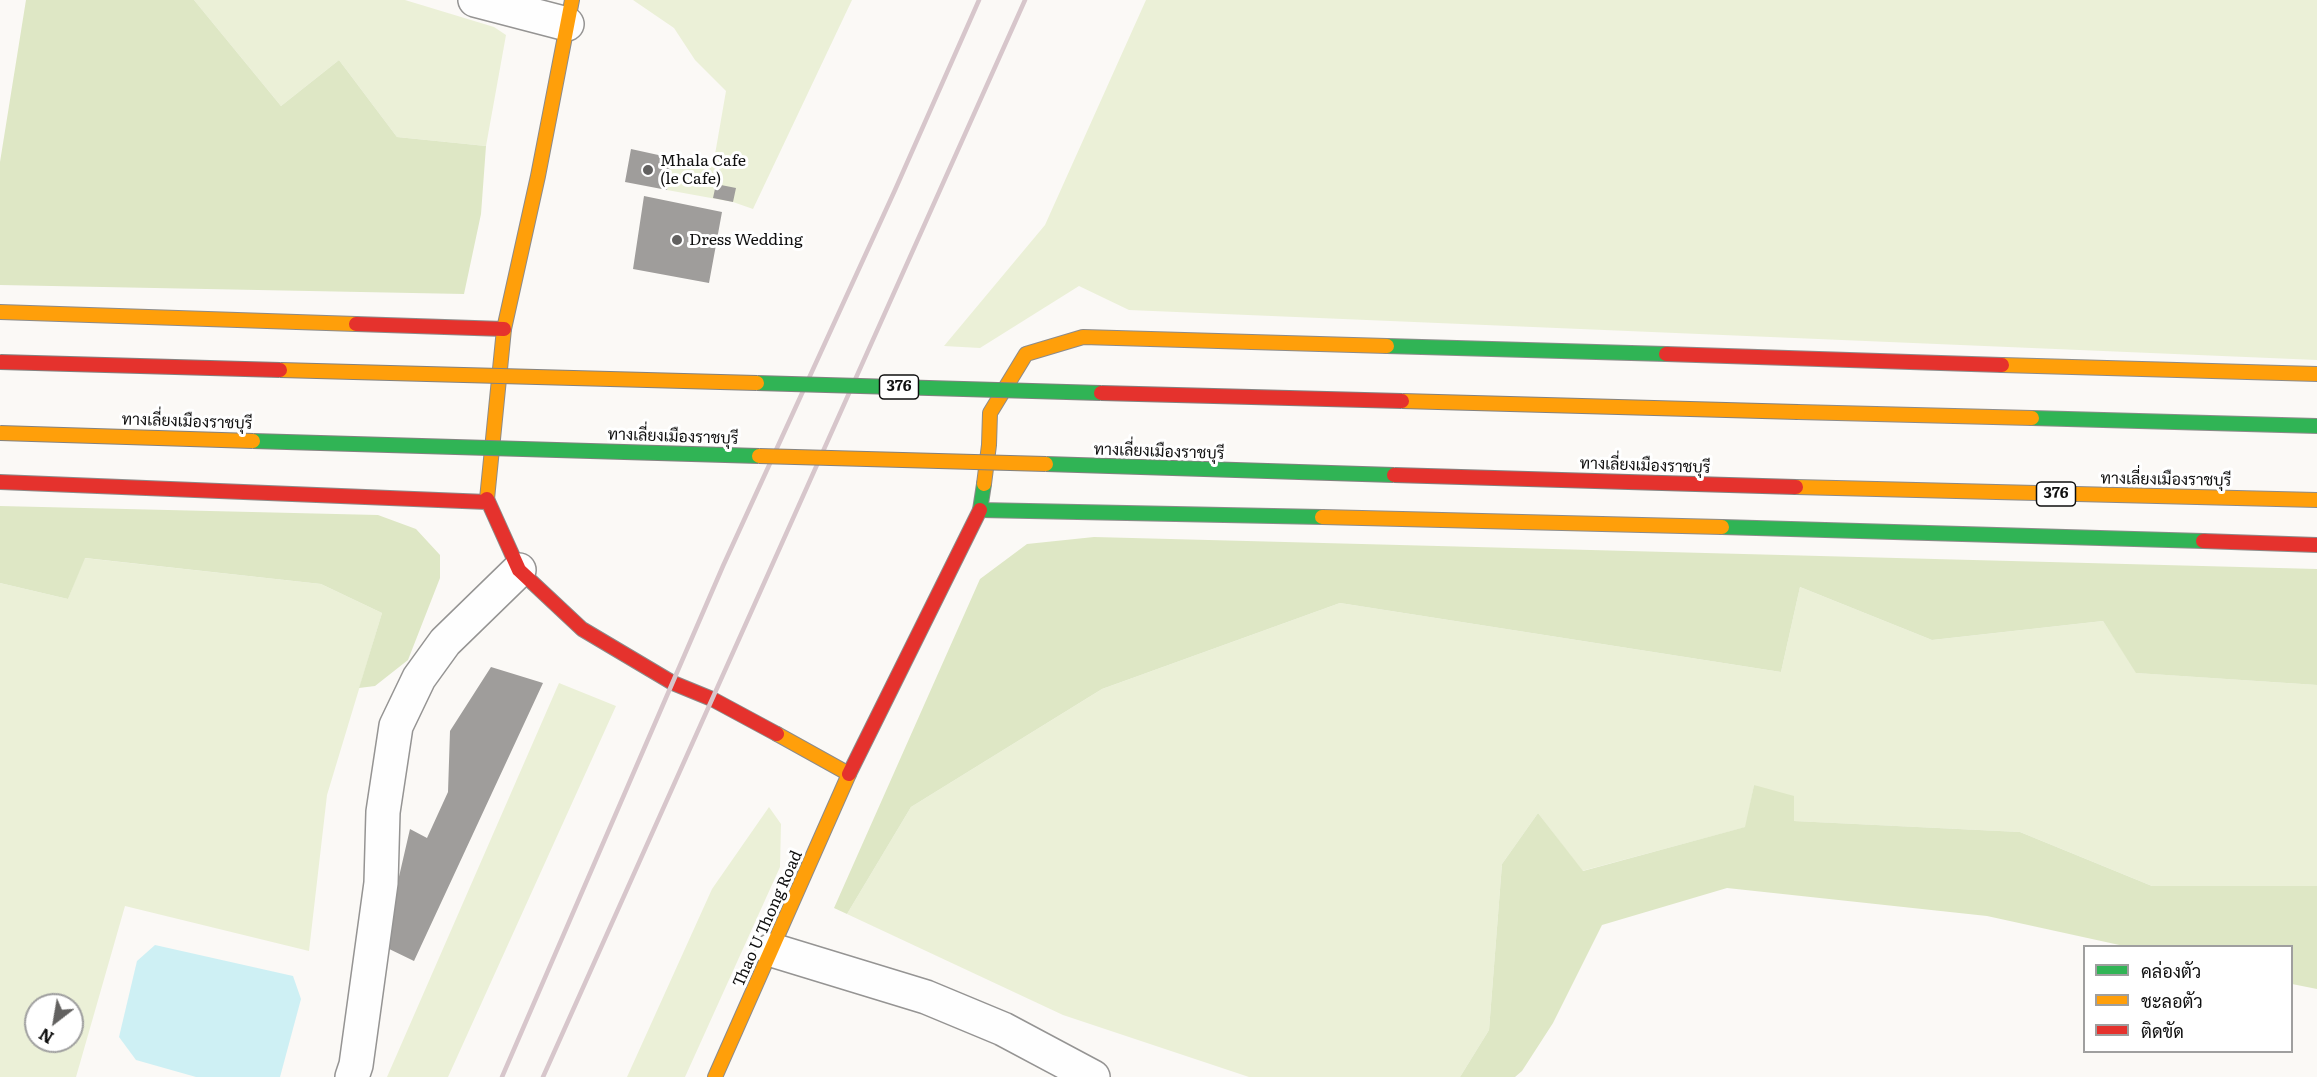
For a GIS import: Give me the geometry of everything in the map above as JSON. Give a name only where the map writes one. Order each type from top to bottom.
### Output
[{"type":"main road","points":[[569,12],[538,176],[504,330],[487,502],[519,570],[582,629],[673,683],[712,699],[849,774]]},
{"type":"main road","points":[[0,312],[504,330]]},
{"type":"main road","name":"Thao U Thong Road","points":[[715,1077],[849,774],[980,510],[989,445],[990,413],[1026,354],[1083,337],[2317,374]]},
{"type":"main road","name":"376","points":[[0,362],[2317,426]]},
{"type":"main road","name":"ทางเลี่ยงเมืองราชบุรี","points":[[0,433],[1796,487],[2317,500]]},
{"type":"main road","points":[[0,482],[487,502]]},
{"type":"main road","points":[[980,510],[1778,529],[2317,545]]},
{"type":"street","points":[[475,0],[569,12]]},
{"type":"street","points":[[352,1077],[356,1065],[381,883],[383,812],[396,726],[419,678],[446,642],[519,570]]},
{"type":"street","points":[[772,950],[926,997],[1003,1029],[1093,1077]]},
{"type":"green space","points":[[26,0],[194,0],[281,106],[339,60],[397,137],[486,146],[481,214],[464,294],[0,285],[0,162]]},
{"type":"green space","points":[[194,0],[405,0],[494,27],[506,35],[486,146],[397,137],[339,60],[281,106]]},
{"type":"green space","points":[[633,0],[852,0],[753,209],[733,202],[667,190],[672,158],[713,166],[726,91],[695,60],[674,28]]},
{"type":"green space","points":[[1146,0],[2317,0],[2317,360],[1129,310],[1079,286],[980,348],[944,346],[1045,225]]},
{"type":"green space","points":[[0,506],[378,515],[416,529],[440,555],[440,578],[408,660],[375,686],[359,688],[382,613],[321,584],[85,558],[68,599],[0,583]]},
{"type":"green space","points":[[1094,537],[2317,569],[2317,685],[2136,673],[2103,621],[1932,640],[1800,587],[1781,672],[1340,603],[1102,689],[911,807],[847,914],[834,908],[980,579],[1027,544]]},
{"type":"green space","points":[[84,558],[321,584],[382,613],[327,795],[309,951],[125,906],[84,1049],[84,993],[24,993],[24,1053],[83,1053],[76,1077],[0,1077],[0,583],[68,599]]},
{"type":"green space","points":[[1800,587],[1932,640],[2103,621],[2137,673],[2317,685],[2317,886],[2152,886],[2020,832],[1793,821],[1754,785],[1746,827],[1582,871],[1538,813],[1502,864],[1489,1030],[1460,1077],[1249,1077],[1063,1015],[847,914],[911,807],[1102,689],[1340,603],[1781,672]]},
{"type":"green space","points":[[559,683],[616,706],[448,1077],[387,1077]]},
{"type":"green space","points":[[1754,785],[1794,796],[1794,821],[2020,832],[2152,886],[2317,886],[2317,989],[2293,984],[2293,945],[2119,945],[1987,916],[1727,888],[1602,925],[1553,1023],[1522,1071],[1515,1077],[1460,1077],[1489,1030],[1502,864],[1538,813],[1583,871],[1745,827]]},
{"type":"green space","points":[[769,807],[781,824],[780,867],[685,1077],[627,1077],[712,889]]},
{"type":"water","points":[[155,945],[293,976],[301,999],[280,1077],[196,1077],[136,1060],[119,1037],[137,961]]},
{"type":"building","name":"Mhala Cafe (le Cafe)","points":[[631,149],[672,158],[667,190],[625,182]]},
{"type":"building","points":[[716,184],[736,188],[733,202],[713,198]]},
{"type":"building","name":"Dress Wedding","points":[[644,196],[722,212],[709,283],[633,269]]},
{"type":"building","points":[[491,667],[543,683],[414,961],[383,946],[410,829],[427,838],[448,792],[450,731]]},
{"type":"railway","points":[[502,1077],[723,566],[979,0]]},
{"type":"railway","points":[[543,1077],[1025,0]]},
{"type":"traffic: fast","points":[[1387,346],[1666,354]]},
{"type":"traffic: fast","points":[[757,383],[1101,393]]},
{"type":"traffic: fast","points":[[2032,418],[2317,426]]},
{"type":"traffic: fast","points":[[253,441],[759,456]]},
{"type":"traffic: fast","points":[[1046,464],[1394,475]]},
{"type":"traffic: fast","points":[[984,484],[980,510],[1322,517]]},
{"type":"traffic: fast","points":[[1722,527],[2203,541]]},
{"type":"traffic: slow","points":[[487,499],[504,329],[538,176],[572,0]]},
{"type":"traffic: slow","points":[[0,312],[356,324]]},
{"type":"traffic: slow","points":[[984,484],[990,413],[1026,354],[1083,337],[1387,346]]},
{"type":"traffic: slow","points":[[2002,365],[2317,374]]},
{"type":"traffic: slow","points":[[280,370],[757,383]]},
{"type":"traffic: slow","points":[[1402,401],[1798,412]]},
{"type":"traffic: slow","points":[[1798,412],[2032,418]]},
{"type":"traffic: slow","points":[[0,433],[253,441]]},
{"type":"traffic: slow","points":[[759,456],[1046,464]]},
{"type":"traffic: slow","points":[[1796,487],[2317,500]]},
{"type":"traffic: slow","points":[[1322,517],[1722,527]]},
{"type":"traffic: slow","points":[[715,1077],[849,774],[777,734]]},
{"type":"traffic: jam","points":[[356,324],[504,329]]},
{"type":"traffic: jam","points":[[1666,354],[2002,365]]},
{"type":"traffic: jam","points":[[0,362],[280,370]]},
{"type":"traffic: jam","points":[[1101,393],[1402,401]]},
{"type":"traffic: jam","points":[[1394,475],[1796,487]]},
{"type":"traffic: jam","points":[[0,482],[487,502]]},
{"type":"traffic: jam","points":[[487,499],[519,570],[582,629],[673,683],[712,699],[777,734]]},
{"type":"traffic: jam","points":[[849,774],[980,510]]},
{"type":"traffic: jam","points":[[2203,541],[2317,545]]},
{"type":"place","name":"Mhala Cafe (le Cafe)","points":[[648,170]]},
{"type":"place","name":"Dress Wedding","points":[[677,240]]}]
